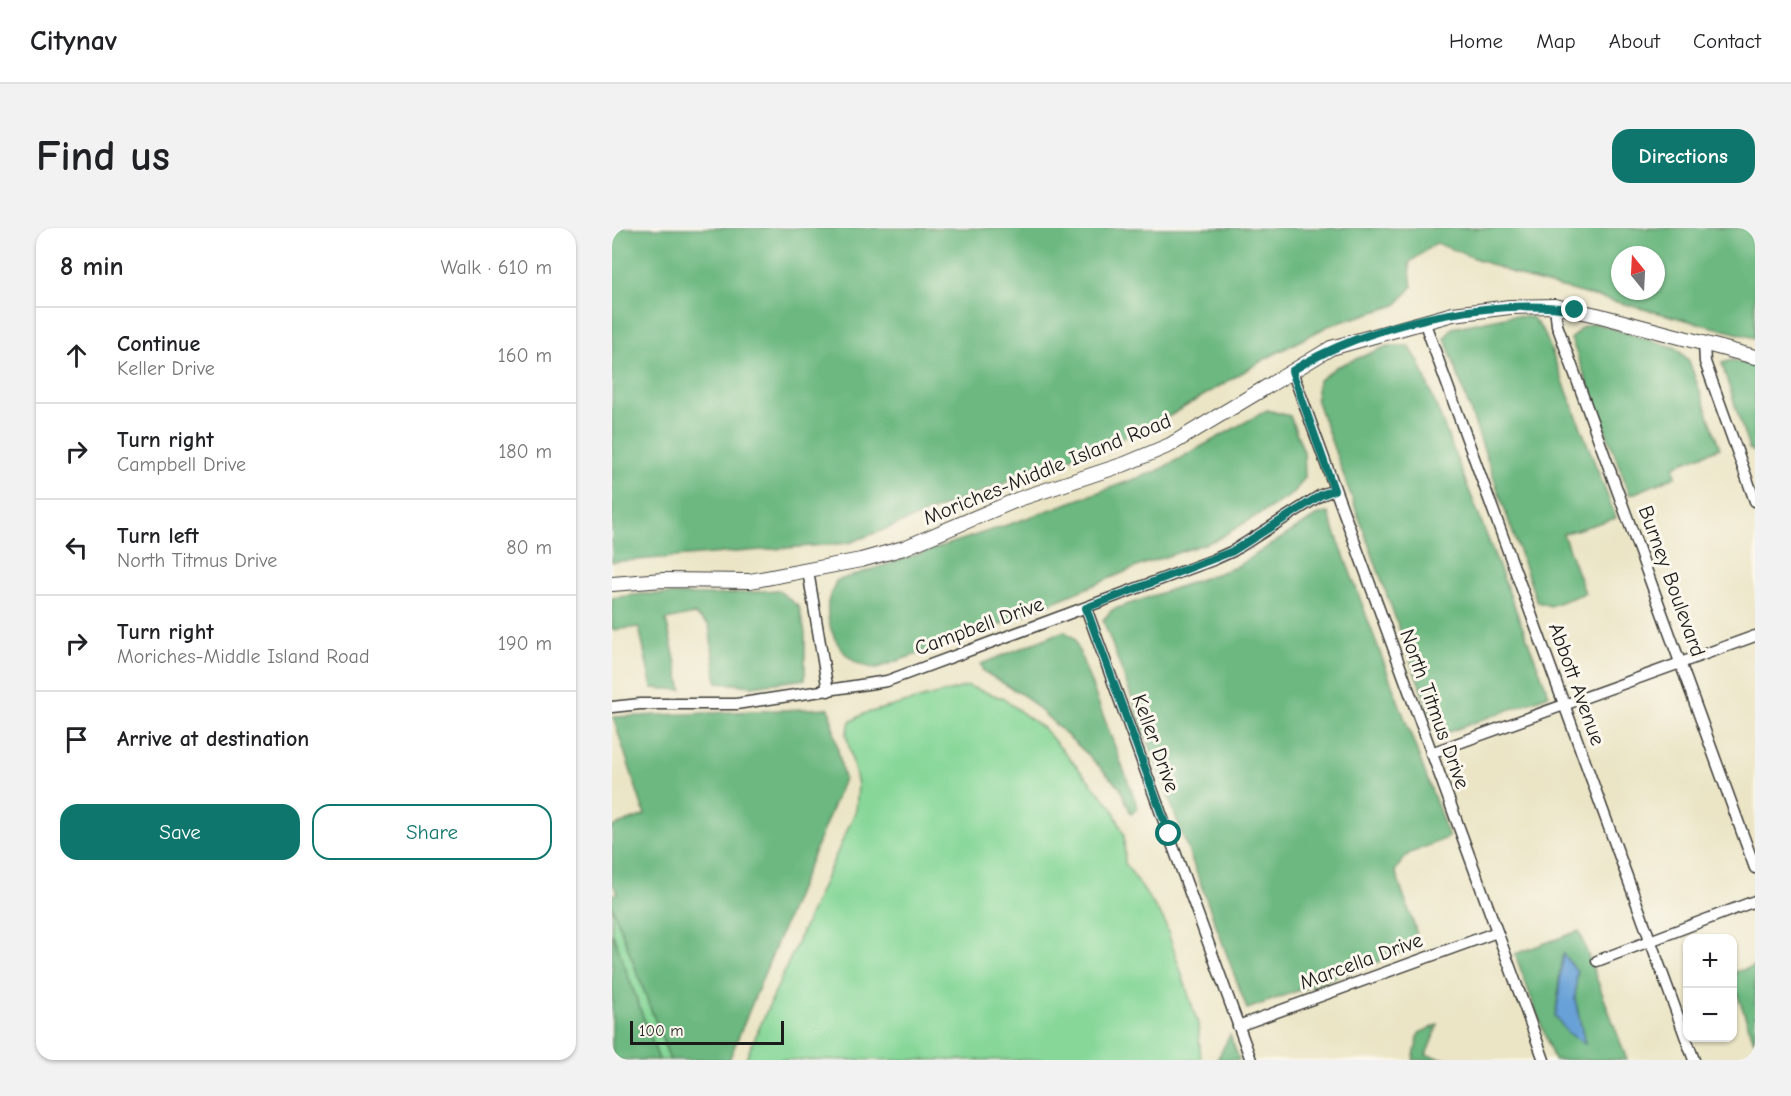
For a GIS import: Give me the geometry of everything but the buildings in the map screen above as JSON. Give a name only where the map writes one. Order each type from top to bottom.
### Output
[{"type":"main road","name":"Moriches-Middle Island Road","points":[[612,584],[663,580],[750,581],[808,571],[904,548],[1019,499],[1125,464],[1170,445],[1331,348],[1424,321],[1478,310],[1555,306],[1755,357]]},
{"type":"street","name":"Burney Boulevard","points":[[1555,306],[1557,325],[1755,868]]},
{"type":"street","name":"Abbott Avenue","points":[[1424,321],[1694,1060]]},
{"type":"street","points":[[1704,344],[1705,362],[1755,501]]},
{"type":"street","name":"North Titmus Drive","points":[[1292,371],[1544,1060]]},
{"type":"street","name":"Campbell Drive","points":[[612,707],[640,704],[736,704],[887,681],[1233,551],[1321,495],[1334,490]]},
{"type":"street","points":[[808,571],[828,691]]},
{"type":"street","name":"Keller Drive","points":[[1086,608],[1251,1060]]},
{"type":"street","points":[[1431,753],[1755,636]]},
{"type":"street","points":[[1597,961],[1755,902]]},
{"type":"street","name":"Marcella Drive","points":[[1238,1026],[1497,932]]},
{"type":"green space","points":[[612,228],[1755,228],[1755,338],[1528,279],[1436,243],[1409,263],[1412,287],[1396,305],[1328,326],[1265,359],[1151,427],[849,543],[612,562]]},
{"type":"green space","points":[[1510,316],[1532,317],[1544,332],[1616,518],[1563,534],[1585,593],[1550,606],[1537,602],[1445,338],[1452,328]]},
{"type":"green space","points":[[1594,323],[1676,348],[1689,361],[1720,448],[1674,466],[1676,476],[1630,495],[1571,339],[1582,327]]},
{"type":"green space","points":[[1388,346],[1409,346],[1419,362],[1549,695],[1438,736],[1316,399],[1318,381],[1336,367]]},
{"type":"green space","points":[[1732,360],[1755,366],[1755,452],[1749,449],[1722,363]]},
{"type":"green space","points":[[1267,410],[1290,416],[1304,452],[1305,477],[1293,494],[1216,540],[1144,564],[989,629],[877,668],[856,662],[840,647],[834,637],[828,615],[828,603],[836,581],[1016,522],[1157,471]]},
{"type":"green space","points":[[1328,513],[1449,837],[1408,854],[1395,871],[1416,931],[1416,948],[1247,1009],[1103,620],[1112,610],[1236,567],[1319,514]]},
{"type":"green space","points":[[778,590],[799,607],[805,633],[805,679],[752,686],[717,682],[709,625],[694,614],[666,620],[682,690],[652,688],[639,627],[612,630],[612,598],[643,594],[712,595]]},
{"type":"green space","points":[[1064,631],[1074,638],[1138,808],[1131,814],[1120,788],[1086,753],[1026,697],[983,671],[981,664]]},
{"type":"green space","points":[[968,686],[1002,698],[1044,729],[1112,807],[1124,835],[1125,863],[1164,920],[1198,1024],[1201,1060],[745,1060],[856,810],[858,785],[846,734],[850,722],[863,714]]},
{"type":"green space","points":[[829,708],[844,779],[729,1060],[670,1060],[612,906],[612,895],[617,893],[612,882],[612,827],[645,815],[613,717]]},
{"type":"green space","points":[[612,906],[670,1060],[659,1060],[612,932]]},
{"type":"green space","points":[[1579,931],[1627,1060],[1554,1060],[1515,954]],"holes":[[[1563,955],[1577,971],[1575,999],[1585,1043],[1555,1016]]]},
{"type":"green space","points":[[612,932],[659,1060],[612,1060]]},
{"type":"green space","points":[[1755,966],[1755,1041],[1737,993],[1737,971]]},
{"type":"green space","points":[[1438,1025],[1426,1055],[1450,1060],[1413,1060],[1419,1033]]},
{"type":"green space","points":[[1230,1035],[1239,1060],[1217,1060]]},
{"type":"water","points":[[1563,954],[1577,971],[1575,999],[1585,1044],[1567,1032],[1555,1016]]},
{"type":"route","points":[[1169,834],[1086,608],[1233,551],[1321,495],[1334,490],[1292,371],[1312,358],[1331,348],[1360,338],[1454,314],[1537,306],[1555,306],[1575,310]]}]
